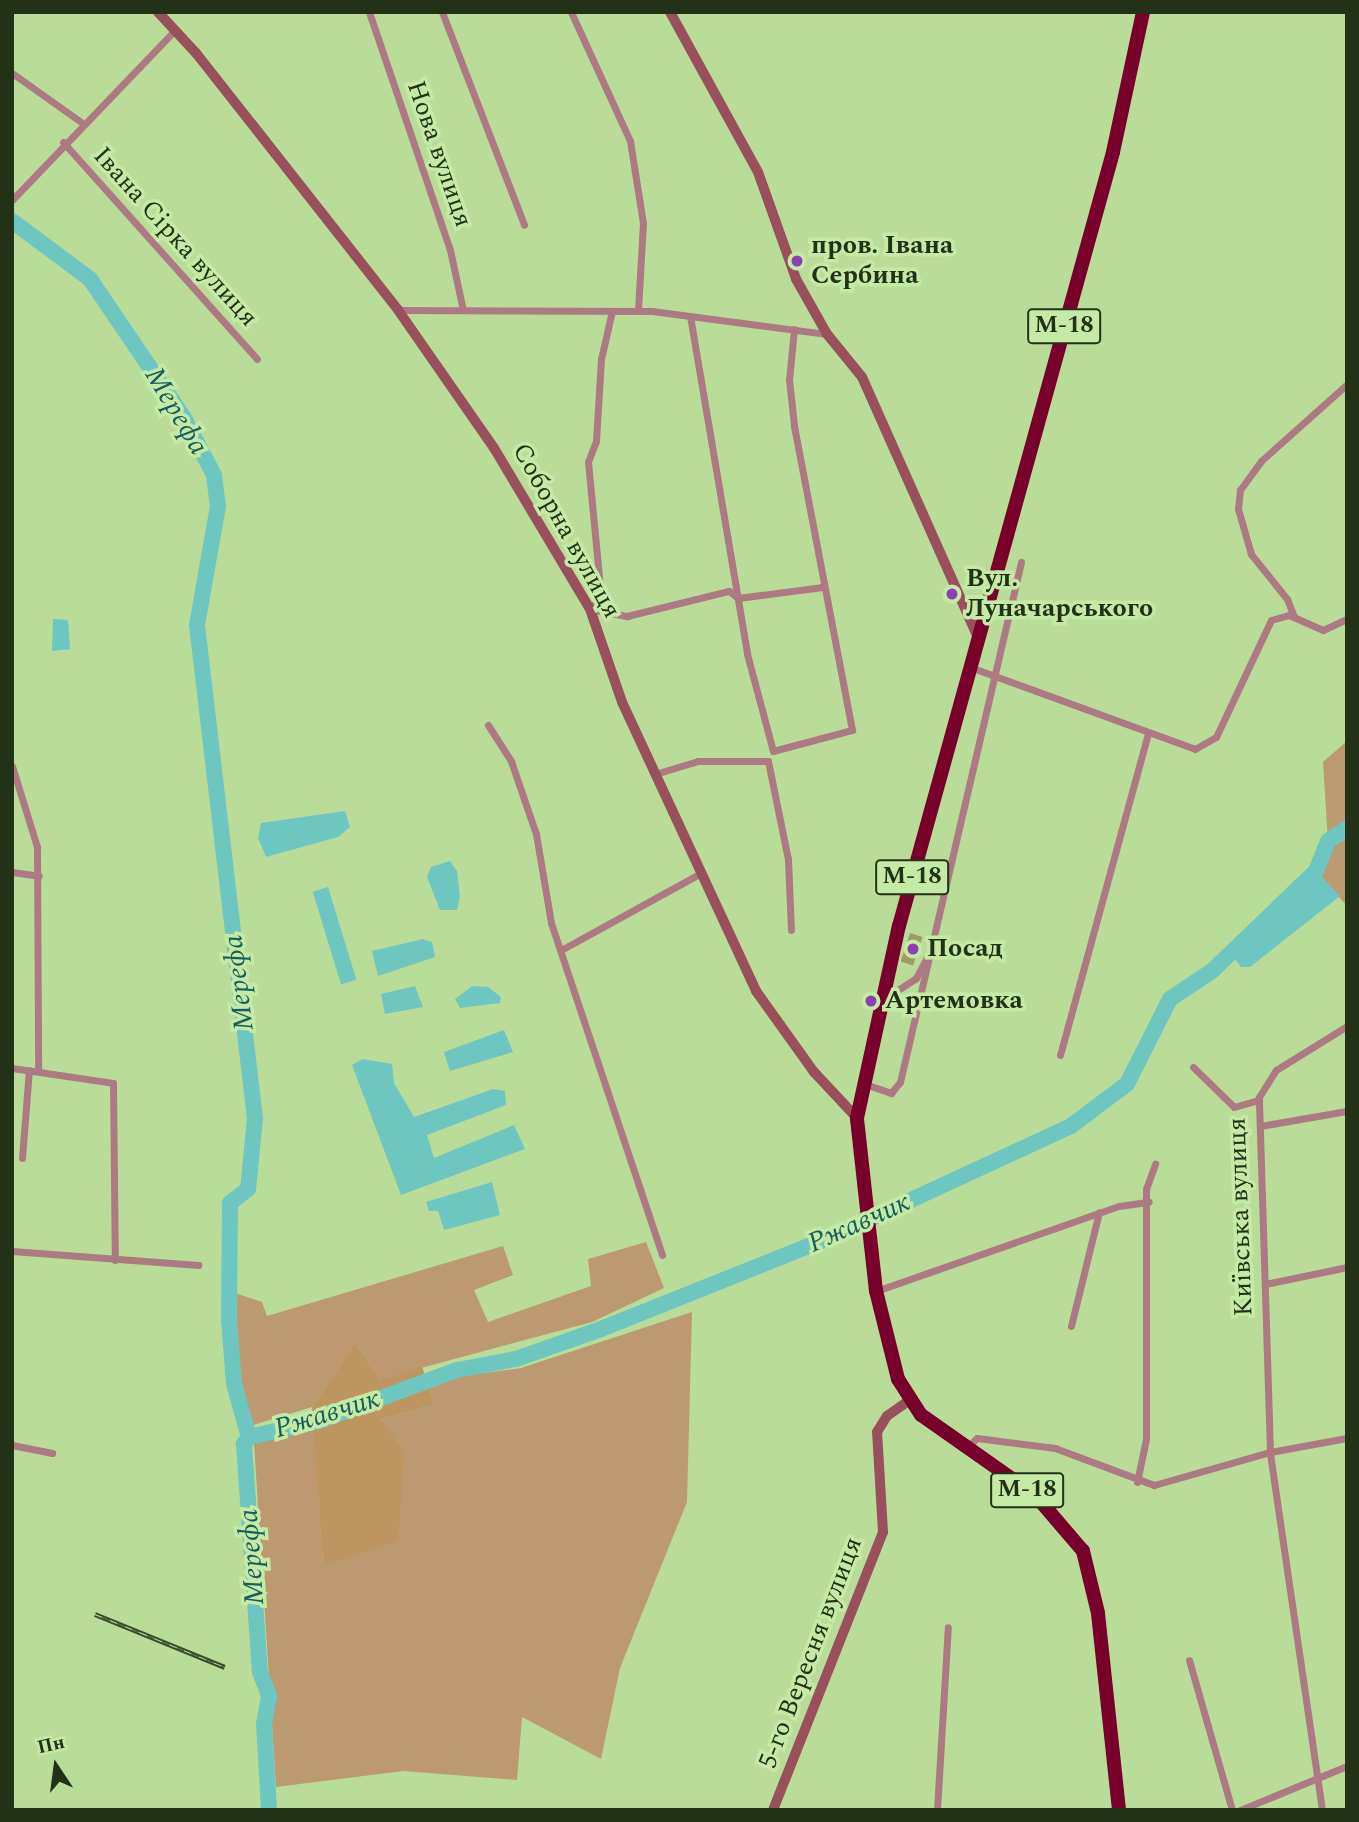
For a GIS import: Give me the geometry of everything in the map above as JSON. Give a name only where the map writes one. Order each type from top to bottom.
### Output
[{"type":"highway","name":"М-18","points":[[1119,1810],[1098,1614],[1090,1568],[1072,1531],[1035,1495],[964,1449],[910,1400],[891,1363],[876,1291],[868,1242],[857,1118],[881,1000],[978,637],[1113,152],[1143,12]]},
{"type":"street","name":"Соборна вулиця","points":[[158,12],[398,310],[494,448],[590,609],[622,702],[756,991],[814,1072],[857,1118]]},
{"type":"street","name":"Нова вулиця","points":[[369,12],[450,250],[463,310]]},
{"type":"street","points":[[442,12],[524,225]]},
{"type":"street","points":[[570,12],[630,141],[643,223],[638,311]]},
{"type":"street","points":[[670,12],[731,117],[796,279],[827,334],[862,377],[978,637]]},
{"type":"street","points":[[12,200],[81,122],[174,31]]},
{"type":"street","points":[[12,73],[81,122]]},
{"type":"street","name":"Івана Сірка вулиця","points":[[63,142],[257,359]]},
{"type":"street","points":[[398,310],[638,311],[827,334]]},
{"type":"street","points":[[590,609],[601,597],[587,483],[612,311]]},
{"type":"street","points":[[690,316],[694,369],[738,598],[773,751],[768,761],[788,859],[791,930]]},
{"type":"street","points":[[773,751],[852,730],[822,587],[794,425],[789,380],[794,329]]},
{"type":"street","points":[[1294,617],[1287,599],[1251,554],[1238,509],[1240,490],[1261,461],[1347,384]]},
{"type":"street","points":[[862,1083],[897,1091],[1021,562]]},
{"type":"street","points":[[590,609],[627,616],[729,591],[738,598],[822,587]]},
{"type":"street","points":[[970,667],[1180,746],[1207,745],[1268,624],[1279,615],[1287,599]]},
{"type":"street","points":[[1279,615],[1294,617],[1323,630],[1347,619]]},
{"type":"street","points":[[488,725],[511,761],[536,834],[541,880],[561,950],[662,1255]]},
{"type":"street","points":[[1060,1055],[1148,733]]},
{"type":"street","points":[[655,774],[698,761],[768,761]]},
{"type":"street","points":[[12,766],[37,847],[38,1072]]},
{"type":"street","points":[[12,872],[39,876]]},
{"type":"street","points":[[561,950],[701,873]]},
{"type":"street","points":[[881,1000],[916,978],[931,950]]},
{"type":"street","name":"Київська вулиця","points":[[1322,1810],[1315,1780],[1270,1452],[1259,1100],[1263,1083],[1276,1070],[1347,1026]]},
{"type":"street","points":[[1193,1067],[1234,1107],[1259,1100]]},
{"type":"street","points":[[12,1068],[113,1083],[115,1260]]},
{"type":"street","points":[[22,1158],[29,1070]]},
{"type":"street","points":[[1260,1126],[1347,1111]]},
{"type":"street","points":[[1137,1482],[1146,1439],[1148,1174],[1154,1164]]},
{"type":"street","points":[[876,1291],[1099,1212],[1149,1202]]},
{"type":"street","points":[[1071,1326],[1099,1212]]},
{"type":"street","points":[[12,1251],[198,1265]]},
{"type":"street","points":[[1265,1283],[1347,1267]]},
{"type":"street","name":"5-го Вересня вулиця","points":[[774,1810],[883,1532],[877,1432],[887,1416],[910,1400]]},
{"type":"street","points":[[964,1449],[977,1438],[1055,1448],[1112,1466],[1137,1482],[1154,1485],[1270,1452],[1347,1438]]},
{"type":"street","points":[[12,1445],[52,1453]]},
{"type":"street","points":[[937,1810],[948,1627]]},
{"type":"street","points":[[1189,1660],[1232,1810]]},
{"type":"street","points":[[1240,1810],[1347,1766]]},
{"type":"shaded area","points":[[1347,741],[1347,906],[1316,871],[1328,841],[1323,762]]},
{"type":"shaded area","points":[[646,1242],[664,1288],[592,1322],[380,1379],[355,1342],[312,1407],[253,1425],[242,1414],[235,1293],[262,1302],[267,1316],[503,1246],[513,1275],[474,1290],[488,1322],[591,1286],[588,1259]]},
{"type":"shaded area","points":[[692,1312],[687,1502],[620,1668],[601,1759],[522,1717],[517,1780],[403,1771],[276,1787],[254,1443],[314,1429],[323,1565],[380,1420],[435,1404],[427,1381],[521,1368]]},
{"type":"shaded area","points":[[355,1342],[380,1379],[422,1367],[435,1404],[380,1420],[404,1451],[398,1541],[323,1566],[312,1407]]},
{"type":"water","points":[[53,619],[68,620],[70,649],[52,651]]},
{"type":"water","points":[[345,811],[350,827],[338,837],[266,857],[258,838],[261,823]]},
{"type":"water","points":[[450,861],[457,871],[460,897],[457,910],[440,910],[427,877],[431,867]]},
{"type":"water","points":[[1316,871],[1340,896],[1250,967],[1241,967],[1229,951]]},
{"type":"water","points":[[328,887],[356,980],[341,984],[313,892]]},
{"type":"water","points":[[423,939],[432,942],[435,957],[378,976],[372,951]]},
{"type":"water","points":[[415,986],[423,1007],[385,1014],[381,994]]},
{"type":"water","points":[[472,986],[488,987],[501,997],[500,1003],[460,1008],[455,999]]},
{"type":"water","points":[[504,1030],[513,1052],[450,1071],[444,1052]]},
{"type":"water","points":[[363,1059],[392,1064],[394,1083],[414,1117],[493,1089],[505,1091],[506,1105],[427,1135],[434,1158],[514,1125],[525,1149],[401,1195],[352,1065]]},
{"type":"water","points":[[492,1182],[500,1215],[444,1230],[438,1211],[429,1211],[426,1202]]},
{"type":"building","name":"Посад","points":[[910,933],[922,937],[913,966],[901,962]]},
{"type":"waterway","name":"Мерефа","points":[[12,221],[90,279],[184,418],[214,475],[218,506],[197,625],[255,1118],[248,1189],[230,1203],[229,1319],[234,1384],[249,1437],[244,1444],[260,1672],[269,1696],[264,1723],[269,1810]]},
{"type":"waterway","name":"Ржавчик","points":[[249,1437],[319,1421],[457,1370],[516,1359],[601,1329],[833,1236],[1071,1126],[1127,1084],[1170,999],[1212,971],[1316,871],[1328,841],[1347,828]]},
{"type":"railway","points":[[95,1614],[225,1667]]},
{"type":"place","name":"пров. Івана Сербина","points":[[797,261]]},
{"type":"place","name":"Вул. Луначарського","points":[[952,594]]},
{"type":"place","name":"Посад","points":[[913,949]]},
{"type":"place","name":"Артемовка","points":[[871,1001]]}]
